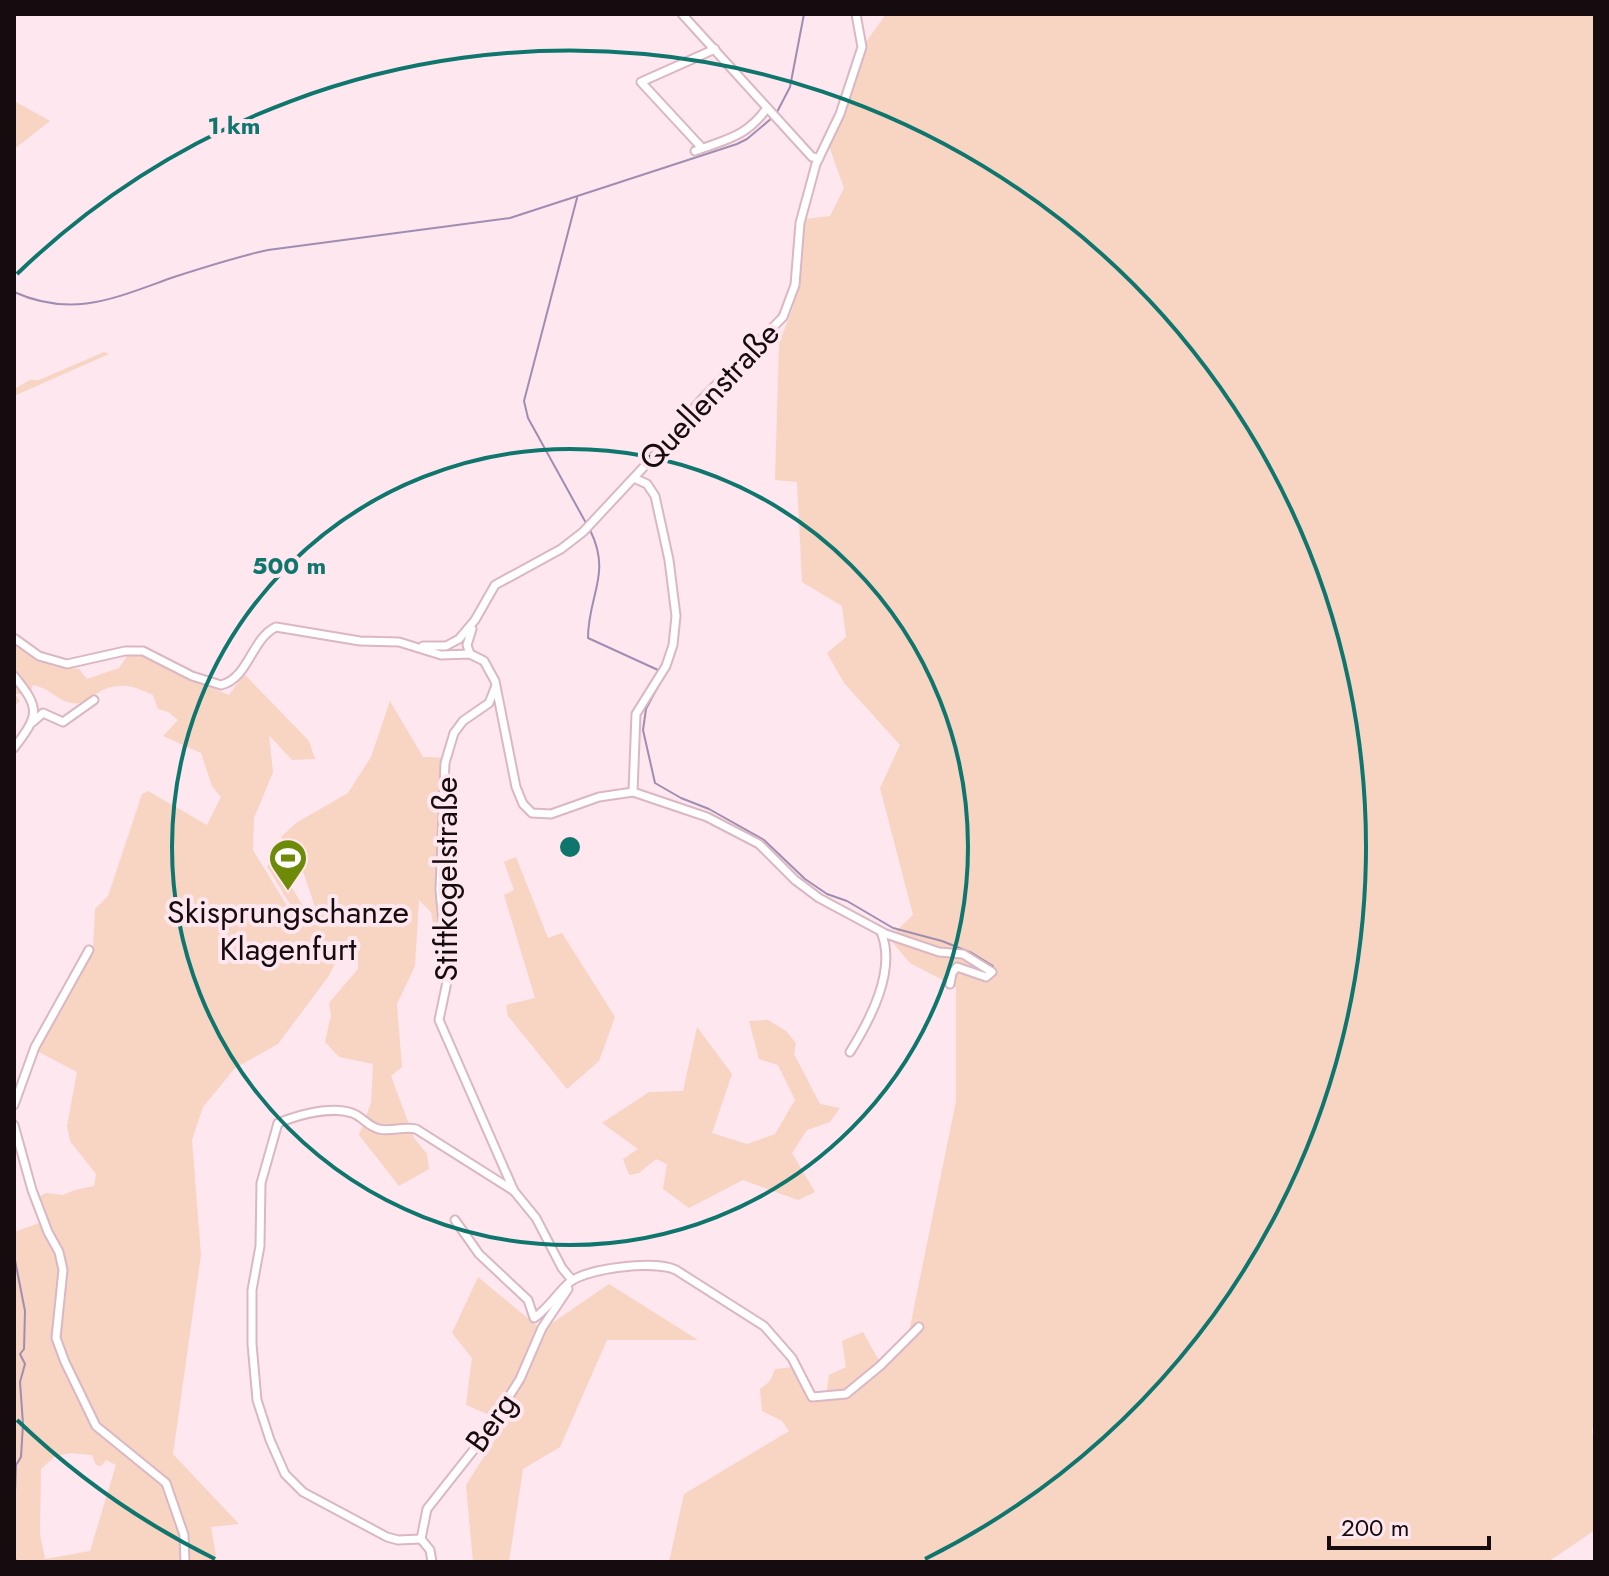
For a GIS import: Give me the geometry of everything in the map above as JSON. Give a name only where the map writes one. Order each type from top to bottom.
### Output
[{"type":"street","points":[[682,14],[812,157],[819,158]]},
{"type":"street","name":"Quellenstraße","points":[[417,646],[452,644],[463,636],[475,620],[495,585],[561,549],[583,532],[701,400],[783,317],[792,298],[800,223],[819,158],[840,114],[862,47],[856,14]]},
{"type":"street","points":[[715,49],[641,82],[698,150],[746,131],[771,112]]},
{"type":"street","points":[[633,792],[636,714],[666,666],[673,645],[676,616],[669,560],[655,496],[647,484],[634,478]]},
{"type":"street","name":"Quellenstraße","points":[[470,654],[467,645],[475,620]]},
{"type":"street","points":[[14,638],[39,656],[67,664],[125,651],[143,651],[192,676],[221,685],[234,679],[260,639],[276,627],[360,641],[393,641],[441,655],[470,654],[489,667],[496,686],[514,779],[523,804],[529,811],[535,815],[551,814],[633,792],[707,817],[739,832],[768,851],[806,890],[880,930],[939,952],[963,954],[992,972],[986,977],[957,967],[950,984]]},
{"type":"street","points":[[14,676],[34,709],[33,722]]},
{"type":"street","name":"Stiftkogelstraße","points":[[496,686],[489,703],[463,721],[454,733],[445,763],[440,890],[448,977],[439,1020],[514,1191],[536,1218],[562,1268],[572,1280]]},
{"type":"street","points":[[34,709],[63,722],[94,700]]},
{"type":"street","points":[[14,748],[43,713]]},
{"type":"street","points":[[622,793],[632,782]]},
{"type":"street","points":[[850,1052],[879,997],[885,943],[880,930]]},
{"type":"street","points":[[14,1105],[29,1058],[89,950]]},
{"type":"street","name":"Stiftkogelstraße","points":[[421,1539],[387,1537],[303,1492],[285,1474],[270,1440],[257,1400],[252,1344],[252,1290],[260,1246],[261,1183],[274,1133],[278,1123],[291,1118],[344,1111],[356,1114],[374,1128],[382,1130],[416,1129],[514,1191]]},
{"type":"street","points":[[14,1125],[32,1190],[59,1252],[63,1270],[56,1338],[65,1362],[96,1426],[166,1483],[184,1535],[185,1562]]},
{"type":"street","points":[[455,1220],[479,1254],[528,1300],[534,1318],[572,1280],[637,1266],[669,1266],[764,1326],[792,1358],[812,1397],[846,1394],[919,1327]]},
{"type":"street","name":"Berg","points":[[421,1539],[427,1509],[483,1438],[520,1379],[542,1328],[572,1280]]},
{"type":"street","points":[[421,1539],[430,1550],[432,1562]]},
{"type":"shaded area","points":[[886,14],[1595,14],[1595,1412],[1592,1433],[1595,1434],[1595,1530],[1548,1562],[669,1562],[684,1494],[789,1431],[782,1421],[762,1411],[760,1389],[770,1381],[775,1369],[794,1367],[809,1398],[826,1398],[829,1375],[846,1367],[842,1341],[863,1332],[878,1359],[886,1365],[909,1332],[956,1101],[956,987],[910,963],[889,938],[913,915],[880,788],[900,745],[844,683],[827,653],[846,637],[842,606],[802,582],[797,482],[775,480],[779,343],[793,308],[805,219],[830,216],[844,188],[829,146],[866,42]]},
{"type":"shaded area","points":[[14,101],[50,121],[14,149]]},
{"type":"shaded area","points":[[104,352],[109,354],[14,396],[14,389],[30,380],[39,380]]},
{"type":"shaded area","points":[[14,641],[52,666],[79,669],[87,679],[119,668],[130,652],[149,656],[190,679],[229,695],[244,674],[309,741],[315,759],[292,760],[269,735],[273,772],[254,818],[253,850],[300,927],[318,916],[304,874],[281,837],[296,823],[348,793],[371,757],[390,701],[423,757],[449,758],[442,883],[454,968],[442,972],[431,912],[419,900],[415,966],[397,1004],[402,1067],[391,1076],[414,1138],[427,1154],[429,1169],[399,1186],[359,1135],[371,1103],[373,1064],[339,1057],[325,1042],[331,1015],[329,1003],[358,969],[358,955],[349,948],[338,958],[328,977],[278,1044],[235,1068],[203,1107],[192,1140],[201,1255],[173,1454],[239,1524],[211,1527],[217,1562],[14,1562],[14,1232],[45,1221],[37,1198],[46,1193],[63,1195],[94,1186],[96,1174],[70,1141],[67,1126],[77,1072],[35,1050],[93,950],[95,909],[108,896],[142,794],[148,791],[207,825],[221,797],[212,786],[201,753],[163,736],[178,720],[158,709],[153,695],[147,692],[130,686],[118,686],[77,703],[66,702],[33,685],[30,694],[15,694],[20,701],[14,706]],"holes":[[[70,1453],[92,1455],[96,1465],[101,1466],[106,1460],[116,1465],[90,1551],[45,1559],[40,1534],[41,1469],[54,1457]]]},
{"type":"shaded area","points":[[516,857],[548,938],[562,933],[615,1017],[599,1061],[567,1089],[508,1016],[506,1005],[535,998],[504,895],[514,890],[504,862]]},
{"type":"shaded area","name":"Skisprungschanze Klagenfurt","points":[[276,861],[310,918],[301,923],[267,866]]},
{"type":"shaded area","points":[[768,1020],[786,1031],[796,1043],[794,1054],[820,1104],[840,1108],[830,1122],[807,1130],[792,1153],[815,1192],[798,1200],[743,1180],[689,1208],[663,1189],[667,1164],[656,1159],[639,1173],[629,1175],[623,1159],[638,1149],[602,1123],[649,1092],[683,1091],[697,1027],[732,1074],[712,1133],[747,1144],[775,1134],[795,1100],[778,1065],[759,1059],[749,1021]]},
{"type":"shaded area","points":[[478,1277],[542,1330],[609,1284],[698,1340],[607,1340],[560,1447],[523,1469],[509,1562],[473,1562],[466,1485],[506,1422],[466,1405],[472,1358],[452,1333]]},
{"type":"waterway","points":[[776,114],[790,87],[804,14]]},
{"type":"waterway","points":[[14,292],[56,304],[95,302],[268,250],[510,218],[737,144],[772,118]]},
{"type":"waterway","points":[[577,198],[524,401],[528,418],[586,523]]},
{"type":"waterway","points":[[590,530],[599,559],[599,572],[588,638],[658,670]]},
{"type":"waterway","points":[[665,673],[646,709],[643,730],[655,783],[764,840],[805,879],[827,894],[847,901],[893,928],[942,941],[972,953],[993,966]]},
{"type":"waterway","points":[[14,1255],[25,1311],[24,1349],[20,1354],[25,1364],[20,1382],[23,1424],[21,1457],[16,1465],[14,1519]]},
{"type":"waterway","points":[[14,1555],[16,1562]]},
{"type":"place","name":"Skisprungschanze Klagenfurt","points":[[288,892]]}]
